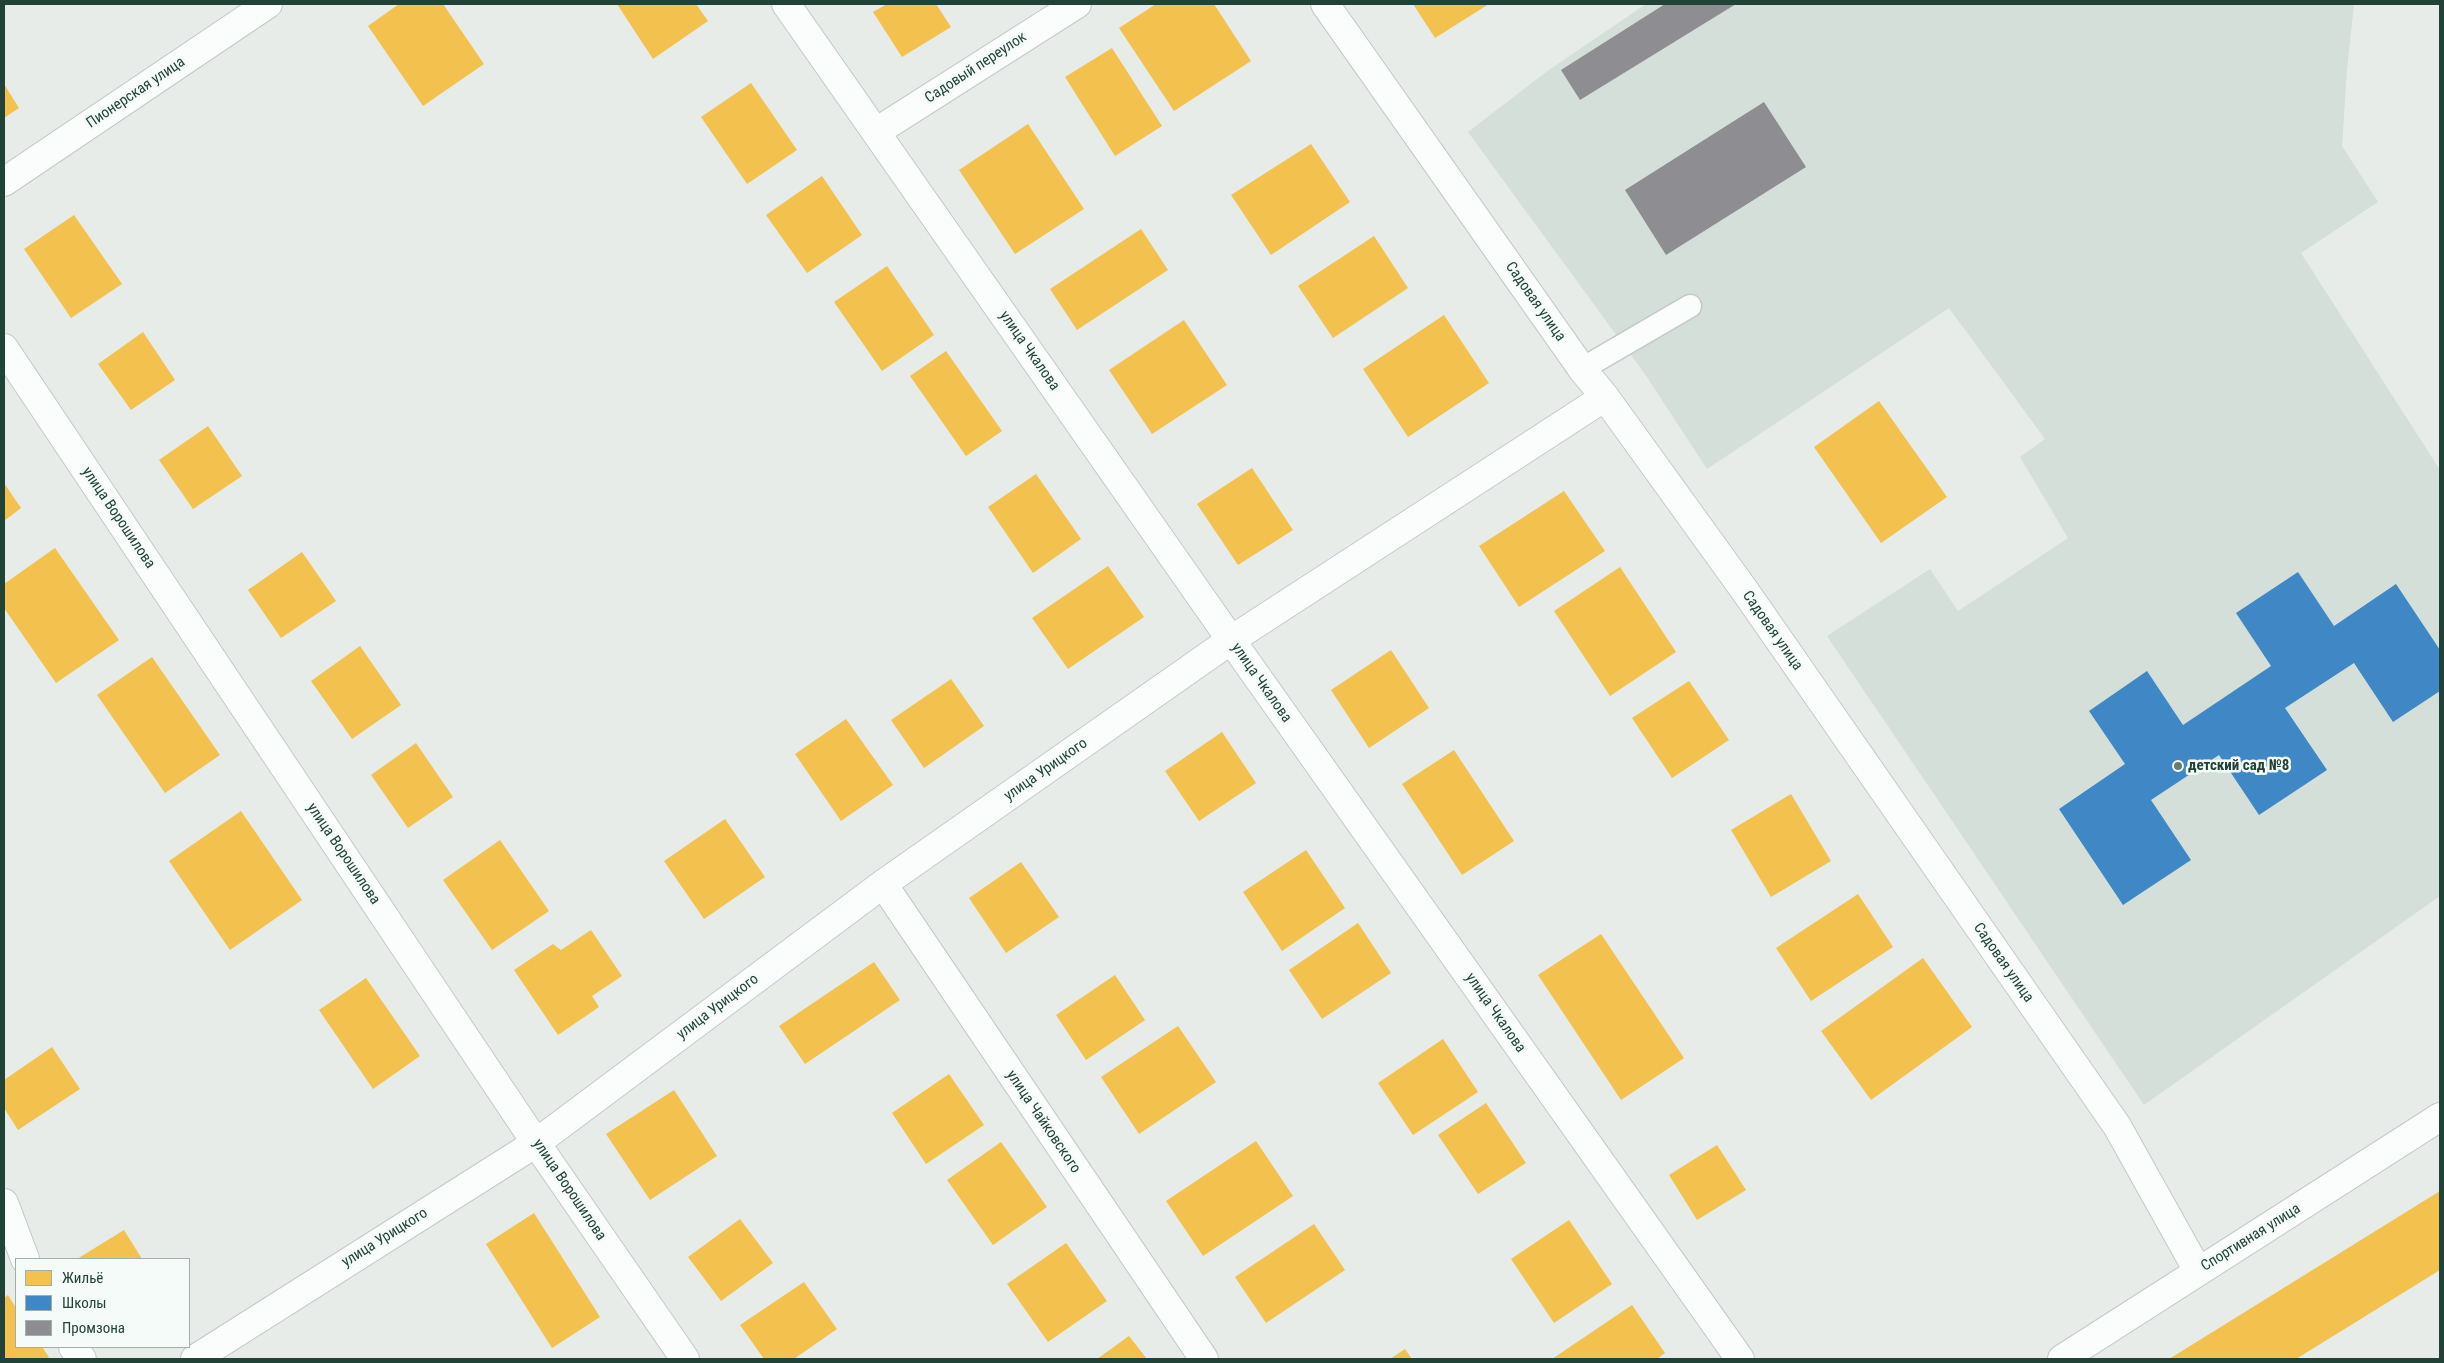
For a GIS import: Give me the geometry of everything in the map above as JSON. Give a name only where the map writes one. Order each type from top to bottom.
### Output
[{"type":"street","name":"Пионерская улица","points":[[4,182],[268,4]]},
{"type":"street","name":"улица Чкалова","points":[[786,4],[1231,640],[1740,1359]]},
{"type":"street","name":"Садовый переулок","points":[[876,132],[1077,4]]},
{"type":"street","name":"Садовая улица","points":[[1325,4],[1582,369],[1605,396],[1756,608],[2117,1126],[2198,1271]]},
{"type":"street","name":"улица Ворошилова","points":[[4,348],[536,1143],[685,1359]]},
{"type":"street","name":"улица Урицкого","points":[[195,1359],[536,1143],[883,884],[1231,640],[1605,396]]},
{"type":"street","name":"улица Чайковского","points":[[883,884],[1204,1359]]},
{"type":"street","name":"Спортивная улица","points":[[2062,1359],[2440,1117]]},
{"type":"street","points":[[4,1203],[25,1258]]},
{"type":"street","points":[[74,1348],[82,1359]]},
{"type":"lane","points":[[1582,369],[1690,306]]},
{"type":"shaded area","points":[[1646,4],[2354,4],[2342,146],[2378,202],[2301,253],[2440,470],[2440,896],[2144,1105],[1827,636],[1930,569],[1958,611],[2068,538],[2020,457],[2045,439],[1949,308],[1707,469],[1647,377],[1468,132],[1546,72]]},
{"type":"building: Жильё","points":[[399,4],[443,4],[484,64],[423,106],[368,26]]},
{"type":"building: Жильё","points":[[617,4],[696,4],[708,21],[653,59]]},
{"type":"building: Жильё","points":[[887,4],[936,4],[951,27],[902,57],[873,12]]},
{"type":"building: Жильё","points":[[1156,4],[1214,4],[1251,61],[1174,111],[1119,28]]},
{"type":"building: Жильё","points":[[1413,4],[1489,4],[1435,38]]},
{"type":"building: Жильё","points":[[1112,48],[1162,126],[1115,156],[1065,77]]},
{"type":"building: Жильё","points":[[751,83],[797,150],[747,184],[701,117]]},
{"type":"building: Жильё","points":[[4,84],[19,108],[4,118]]},
{"type":"building: Жильё","points":[[1028,124],[1084,209],[1015,254],[959,170]]},
{"type":"building: Жильё","points":[[1311,144],[1350,202],[1271,255],[1231,195]]},
{"type":"building: Жильё","points":[[822,176],[862,235],[807,273],[766,215]]},
{"type":"building: Жильё","points":[[74,215],[122,284],[71,318],[24,249]]},
{"type":"building: Жильё","points":[[1141,229],[1168,270],[1077,330],[1050,289]]},
{"type":"building: Жильё","points":[[1374,236],[1408,288],[1333,338],[1298,286]]},
{"type":"building: Жильё","points":[[887,266],[934,335],[882,371],[834,302]]},
{"type":"building: Жильё","points":[[1444,315],[1489,383],[1408,437],[1363,369]]},
{"type":"building: Жильё","points":[[1184,320],[1227,385],[1152,434],[1109,370]]},
{"type":"building: Жильё","points":[[143,332],[175,380],[131,410],[98,364]]},
{"type":"building: Жильё","points":[[946,351],[1002,431],[966,456],[910,376]]},
{"type":"building: Жильё","points":[[1879,401],[1947,497],[1881,543],[1814,447]]},
{"type":"building: Жильё","points":[[208,426],[242,476],[193,509],[159,460]]},
{"type":"building: Жильё","points":[[1252,468],[1293,530],[1238,565],[1197,504]]},
{"type":"building: Жильё","points":[[1036,474],[1081,539],[1033,573],[988,507]]},
{"type":"building: Жильё","points":[[4,483],[21,508],[4,521]]},
{"type":"building: Жильё","points":[[1564,491],[1605,551],[1519,607],[1479,546]]},
{"type":"building: Жильё","points":[[55,548],[119,640],[56,683],[4,608],[4,584]]},
{"type":"building: Жильё","points":[[302,552],[336,601],[281,638],[248,590]]},
{"type":"building: Жильё","points":[[1108,566],[1144,617],[1068,669],[1032,618]]},
{"type":"building: Жильё","points":[[1620,567],[1676,652],[1610,696],[1554,611]]},
{"type":"building: Жильё","points":[[360,646],[401,705],[352,739],[311,681]]},
{"type":"building: Жильё","points":[[1391,650],[1429,708],[1369,748],[1331,690]]},
{"type":"building: Жильё","points":[[152,657],[220,755],[165,793],[97,695]]},
{"type":"building: Жильё","points":[[951,679],[984,726],[924,768],[891,720]]},
{"type":"building: Жильё","points":[[1689,681],[1729,740],[1672,778],[1632,718]]},
{"type":"building: Жильё","points":[[846,719],[893,785],[841,821],[795,754]]},
{"type":"building: Жильё","points":[[1222,732],[1256,783],[1199,821],[1165,771]]},
{"type":"building: Жильё","points":[[416,743],[453,797],[408,828],[371,775]]},
{"type":"building: Жильё","points":[[1454,750],[1514,841],[1462,875],[1402,784]]},
{"type":"building: Жильё","points":[[1791,794],[1831,861],[1771,897],[1731,830]]},
{"type":"building: Жильё","points":[[241,811],[302,900],[230,950],[169,861]]},
{"type":"building: Жильё","points":[[725,819],[765,877],[704,919],[664,861]]},
{"type":"building: Жильё","points":[[500,840],[549,911],[492,950],[443,880]]},
{"type":"building: Жильё","points":[[1306,850],[1345,908],[1282,951],[1243,892]]},
{"type":"building: Жильё","points":[[1021,862],[1059,917],[1006,953],[969,898]]},
{"type":"building: Жильё","points":[[1858,894],[1893,947],[1811,1001],[1776,948]]},
{"type":"building: Жильё","points":[[1358,923],[1391,973],[1322,1019],[1289,970]]},
{"type":"building: Жильё","points":[[591,930],[622,976],[592,996],[599,1007],[558,1035],[514,970],[553,944],[561,950]]},
{"type":"building: Жильё","points":[[1601,934],[1684,1058],[1621,1100],[1538,975]]},
{"type":"building: Жильё","points":[[1923,958],[1972,1027],[1871,1100],[1821,1031]]},
{"type":"building: Жильё","points":[[874,962],[900,1000],[805,1064],[779,1026]]},
{"type":"building: Жильё","points":[[1115,975],[1145,1020],[1086,1060],[1056,1015]]},
{"type":"building: Жильё","points":[[366,978],[420,1056],[373,1089],[319,1010]]},
{"type":"building: Жильё","points":[[1178,1026],[1216,1082],[1139,1134],[1101,1077]]},
{"type":"building: Жильё","points":[[1443,1039],[1478,1092],[1413,1135],[1378,1083]]},
{"type":"building: Жильё","points":[[52,1047],[80,1089],[18,1130],[4,1108],[4,1080]]},
{"type":"building: Жильё","points":[[949,1074],[984,1125],[926,1164],[892,1113]]},
{"type":"building: Жильё","points":[[674,1090],[717,1156],[650,1200],[606,1134]]},
{"type":"building: Жильё","points":[[1486,1103],[1526,1163],[1478,1194],[1438,1135]]},
{"type":"building: Жильё","points":[[1256,1141],[1293,1196],[1203,1256],[1166,1201]]},
{"type":"building: Жильё","points":[[1001,1142],[1047,1207],[993,1245],[947,1180]]},
{"type":"building: Жильё","points":[[1717,1145],[1746,1190],[1697,1220],[1669,1175]]},
{"type":"building: Жильё","points":[[2440,1191],[2440,1270],[2296,1359],[2169,1359]]},
{"type":"building: Жильё","points":[[534,1213],[600,1317],[552,1348],[486,1244]]},
{"type":"building: Жильё","points":[[740,1219],[773,1263],[721,1301],[688,1257]]},
{"type":"building: Жильё","points":[[1569,1220],[1612,1284],[1554,1323],[1511,1259]]},
{"type":"building: Жильё","points":[[1314,1224],[1345,1270],[1266,1323],[1235,1277]]},
{"type":"building: Жильё","points":[[124,1230],[141,1258],[79,1258]]},
{"type":"building: Жильё","points":[[1066,1243],[1107,1301],[1048,1342],[1007,1284]]},
{"type":"building: Жильё","points":[[804,1282],[837,1329],[794,1359],[764,1359],[740,1325]]},
{"type":"building: Жильё","points":[[8,1295],[15,1306],[15,1348],[43,1348],[49,1357],[46,1359],[4,1359],[4,1298]]},
{"type":"building: Жильё","points":[[1632,1305],[1665,1353],[1657,1359],[1552,1359]]},
{"type":"building: Жильё","points":[[1129,1336],[1147,1359],[1097,1359]]},
{"type":"building: Жильё","points":[[1405,1349],[1412,1359],[1390,1359]]},
{"type":"building: Школы","points":[[2298,572],[2334,626],[2396,584],[2440,650],[2440,691],[2393,722],[2354,663],[2285,708],[2327,770],[2259,815],[2219,755],[2151,800],[2191,860],[2123,905],[2059,809],[2125,764],[2089,711],[2147,671],[2183,725],[2271,666],[2236,613]]},
{"type":"building: Промзона","points":[[1665,4],[1736,4],[1580,100],[1561,70]]},
{"type":"building: Промзона","points":[[1764,102],[1806,167],[1666,255],[1625,190]]},
{"type":"place","name":"детский сад №8","points":[[2178,766]]}]
